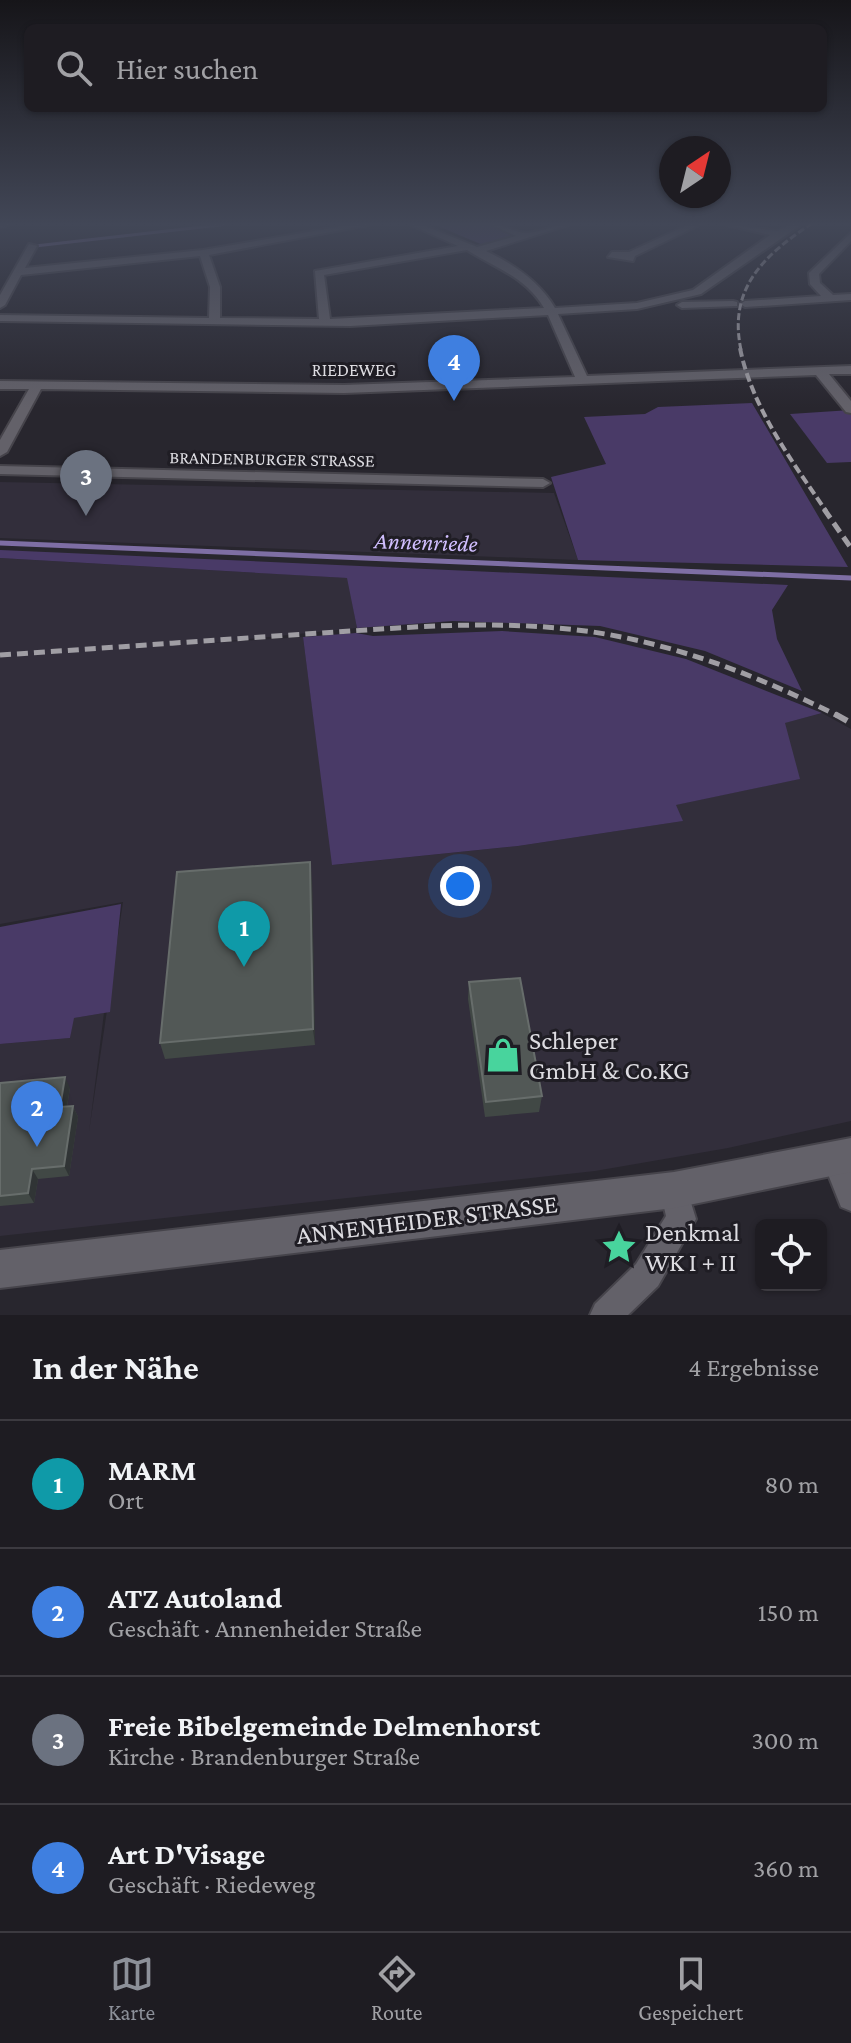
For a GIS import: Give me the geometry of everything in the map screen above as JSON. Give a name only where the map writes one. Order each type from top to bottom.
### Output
[{"type":"street","points":[[0,305],[11,285]]},
{"type":"street","points":[[213,322],[217,298],[215,285]]},
{"type":"street","points":[[320,285],[325,323]]},
{"type":"street","points":[[531,285],[546,302],[583,381]]},
{"type":"street","points":[[677,302],[707,285]]},
{"type":"street","points":[[816,285],[830,298]]},
{"type":"street","points":[[0,318],[325,323],[551,312],[655,303],[739,304],[851,297]]},
{"type":"street","name":"RIEDEWEG","points":[[0,385],[344,389],[851,370]]},
{"type":"street","points":[[820,372],[851,409]]},
{"type":"street","points":[[0,452],[37,386]]},
{"type":"street","name":"BRANDENBURGER STRASSE","points":[[0,470],[543,483]]},
{"type":"street","points":[[844,1157],[851,1197]]},
{"type":"street","name":"ANNENHEIDER STRASSE","points":[[0,1269],[674,1190],[844,1157]]},
{"type":"street","points":[[606,1315],[647,1275],[681,1219],[674,1190]]},
{"type":"shaded area","points":[[752,403],[848,567],[578,560],[551,477],[606,464],[584,417],[645,414],[658,407]]},
{"type":"shaded area","points":[[851,410],[851,462],[827,463],[790,414]]},
{"type":"shaded area","points":[[0,482],[554,493],[578,560],[0,538]]},
{"type":"shaded area","points":[[0,550],[788,585],[772,610],[777,639],[802,691],[705,651],[600,626],[453,621],[357,628],[347,578],[0,558]]},
{"type":"shaded area","points":[[0,558],[348,578],[357,628],[209,643],[303,637],[333,865],[518,846],[682,821],[675,805],[799,779],[784,723],[822,713],[851,729],[851,1121],[728,1148],[595,1171],[0,1236],[0,1044],[70,1038],[73,1018],[104,1013],[89,1132],[123,902],[0,924]]},
{"type":"shaded area","points":[[502,631],[595,637],[686,659],[822,713],[785,723],[800,779],[676,805],[683,821],[518,846],[332,865],[303,637],[356,633],[373,636]]},
{"type":"shaded area","points":[[121,904],[110,1012],[74,1018],[70,1038],[0,1044],[0,927]]},
{"type":"building","points":[[310,862],[313,1029],[160,1043],[177,872]]},
{"type":"building","name":"Schleper GmbH & Co.KG","points":[[520,978],[542,1096],[486,1102],[469,982]]},
{"type":"building","points":[[65,1077],[60,1107],[73,1106],[64,1166],[32,1169],[28,1193],[0,1196],[0,1083]]},
{"type":"waterway","name":"Annenriede","points":[[0,543],[851,578]]},
{"type":"railway","points":[[741,350],[738,328],[740,309],[748,285]]},
{"type":"railway","points":[[740,348],[764,413],[826,511]]},
{"type":"railway","points":[[824,509],[851,548]]},
{"type":"railway","points":[[0,655],[423,627],[491,625],[559,628],[625,638],[688,654],[779,688],[838,716]]},
{"type":"railway","points":[[835,714],[851,723]]},
{"type":"place","name":"Art D'Visage","points":[[454,401]]},
{"type":"place","name":"Freie Bibelgemeinde Delmenhorst","points":[[86,516]]},
{"type":"place","name":"MARM","points":[[244,967]]},
{"type":"place","name":"Schleper GmbH & Co.KG","points":[[503,1055]]},
{"type":"place","name":"ATZ Autoland","points":[[37,1147]]},
{"type":"place","name":"Denkmal WK I + II","points":[[619,1247]]}]
